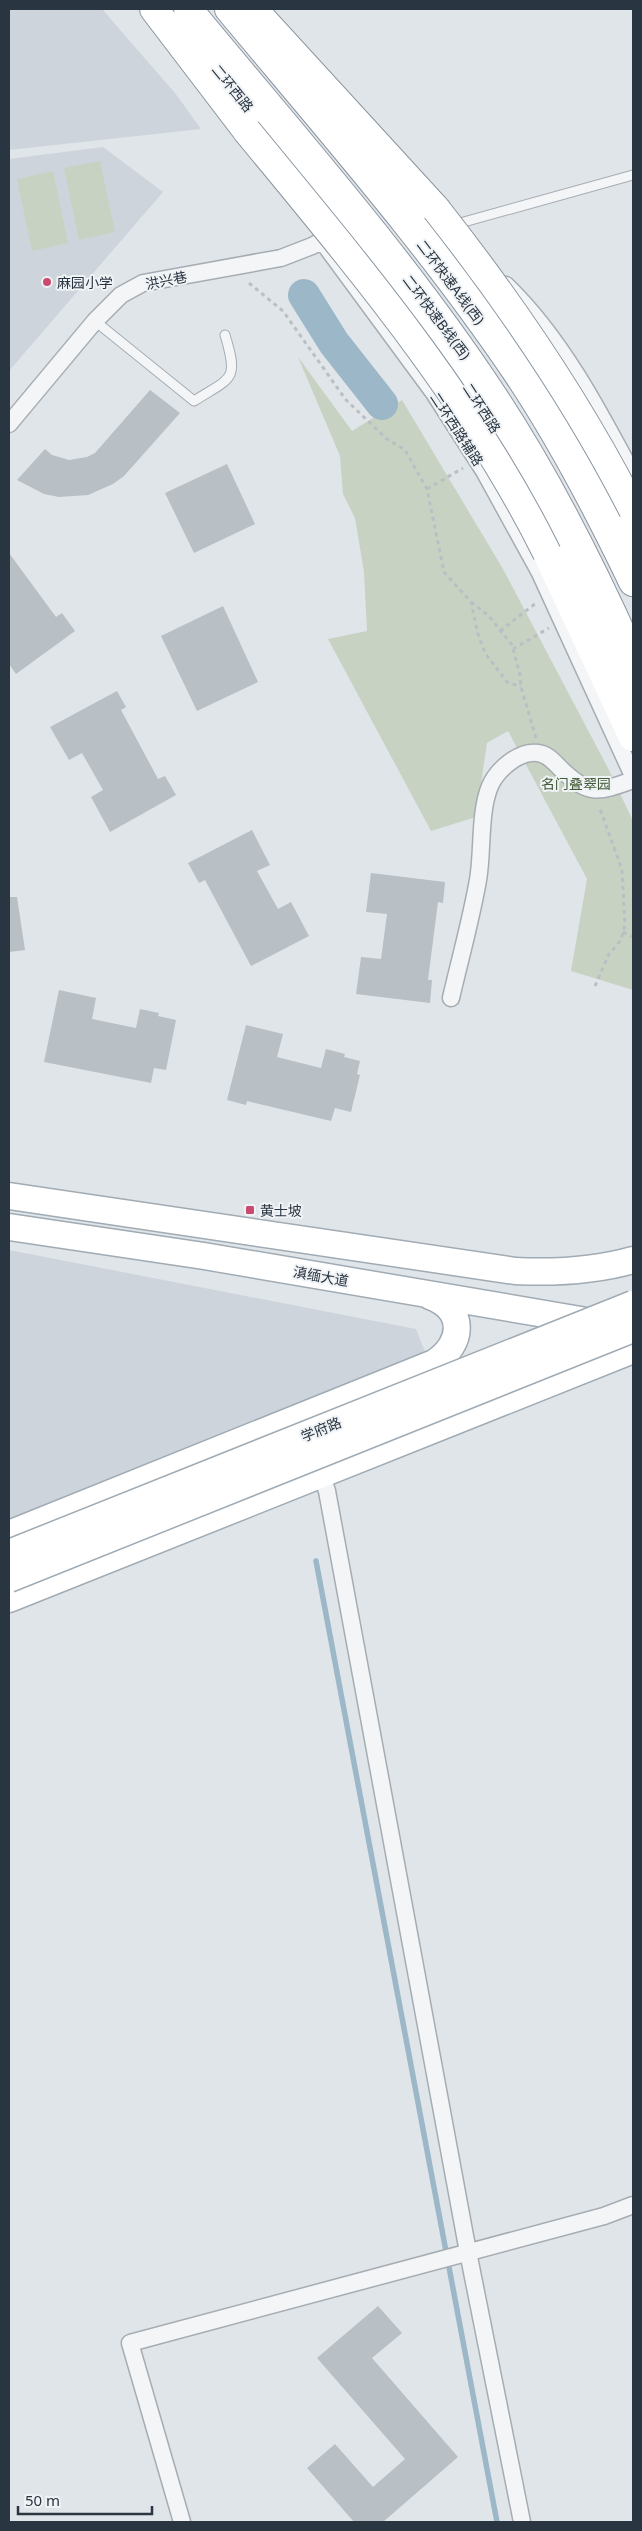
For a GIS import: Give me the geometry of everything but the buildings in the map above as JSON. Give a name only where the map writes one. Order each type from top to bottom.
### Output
[{"type":"highway","points":[[154,9],[223,101],[361,269],[428,357],[498,462],[547,553],[633,737]]},
{"type":"highway","name":"二环快速B线(西)","points":[[188,9],[386,250],[474,366],[509,420],[555,498],[596,579],[633,659]]},
{"type":"highway","name":"二环快速A线(西)","points":[[230,9],[417,237],[495,341],[568,457],[633,582]]},
{"type":"highway","points":[[252,9],[431,204],[484,272],[559,379],[596,441],[633,510]]},
{"type":"main road","name":"二环西路","points":[[167,9],[346,227],[441,348],[508,448],[568,559],[633,698]]},
{"type":"main road","points":[[252,9],[432,227],[493,311],[545,388],[582,449],[633,546]]},
{"type":"main road","points":[[9,1196],[515,1271],[566,1272],[612,1266],[633,1260]]},
{"type":"main road","name":"滇缅大道","points":[[9,1227],[204,1256],[558,1318],[633,1328]]},
{"type":"main road","points":[[9,1534],[396,1379],[441,1358],[454,1342],[457,1325],[453,1314],[440,1301],[427,1295]]},
{"type":"main road","name":"学府路","points":[[9,1554],[633,1304]]},
{"type":"main road","name":"学府路","points":[[9,1579],[633,1328]]},
{"type":"main road","points":[[9,1599],[633,1350]]},
{"type":"main road","points":[[396,1379],[407,1379],[416,1384],[429,1401],[430,1422],[421,1435]]},
{"type":"street","name":"二环西路辅路","points":[[245,104],[322,240],[345,274],[434,393],[513,521],[549,592],[633,778]]},
{"type":"street","name":"洪兴巷","points":[[9,424],[95,321],[122,295],[143,283],[282,258],[346,227]]},
{"type":"street","points":[[432,227],[493,274],[540,321],[594,405],[633,475]]},
{"type":"street","points":[[451,998],[478,880],[486,801],[491,785],[505,766],[521,756],[537,752],[550,757],[576,784],[592,789],[611,789],[633,778]]},
{"type":"street","points":[[321,1474],[328,1501],[466,2252],[522,2522]]},
{"type":"street","points":[[182,2522],[130,2343],[604,2216],[633,2204]]},
{"type":"lane","points":[[432,227],[457,223],[633,175]]},
{"type":"lane","points":[[95,321],[194,401],[229,379],[234,363],[225,335]]},
{"type":"path","points":[[249,283],[283,311],[346,400],[387,439],[405,450],[427,489],[444,572],[471,602],[489,616],[513,650],[521,687],[536,734],[537,752]]},
{"type":"path","points":[[427,489],[477,460]]},
{"type":"path","points":[[500,631],[549,592]]},
{"type":"path","points":[[471,602],[478,634],[485,653],[507,682],[521,687]]},
{"type":"path","points":[[513,650],[558,623],[563,622]]},
{"type":"path","points":[[592,789],[622,870],[625,924],[621,940],[609,954],[595,986]]},
{"type":"path","points":[[623,932],[633,937]]},
{"type":"shaded area","points":[[9,9],[102,9],[175,93],[201,129],[9,150]]},
{"type":"shaded area","name":"麻园小学","points":[[103,147],[163,192],[9,371],[9,159]]},
{"type":"shaded area","points":[[9,1250],[416,1329],[425,1352],[9,1524]]},
{"type":"green space","points":[[100,161],[115,232],[79,240],[64,168]]},
{"type":"green space","points":[[53,171],[68,243],[32,251],[17,179]]},
{"type":"green space","name":"名门叠翠园","points":[[298,357],[352,431],[402,400],[503,569],[609,770],[633,821],[633,990],[571,971],[587,879],[508,731],[487,743],[476,817],[431,831],[328,639],[367,631],[364,572],[355,518],[343,494],[340,456]]},
{"type":"waterway","points":[[304,295],[334,343],[382,404]]},
{"type":"waterway","points":[[316,1561],[497,2522]]},
{"type":"place","name":"麻园小学","points":[[47,282]]},
{"type":"place","name":"黄士坡","points":[[250,1210]]}]
